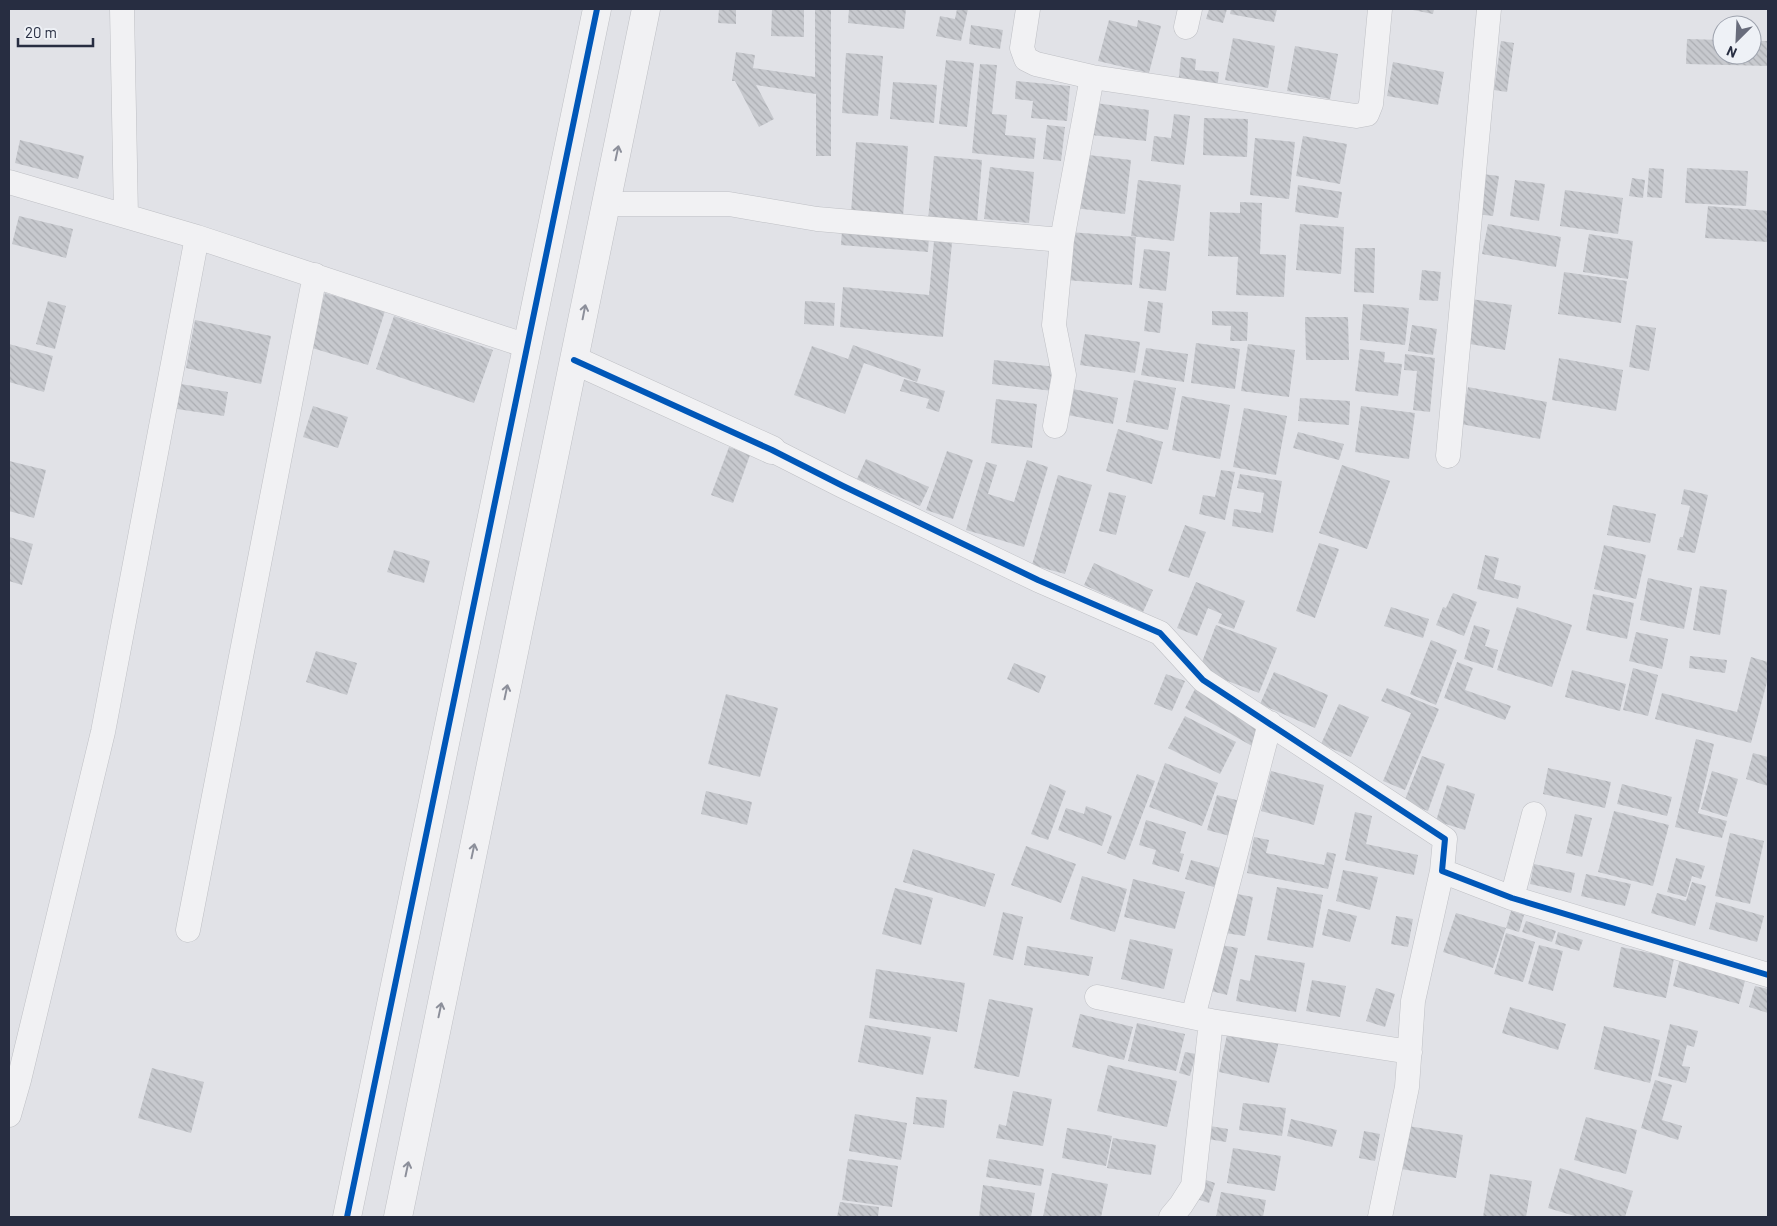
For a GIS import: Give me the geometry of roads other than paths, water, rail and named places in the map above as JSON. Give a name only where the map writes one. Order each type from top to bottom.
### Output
[{"type":"street","points":[[122,9],[126,216]]},
{"type":"street","points":[[347,1217],[597,9]]},
{"type":"street","points":[[398,1217],[646,9]]},
{"type":"street","points":[[1028,9],[1022,48],[1026,59],[1036,64],[1092,77],[1356,116],[1367,114],[1371,104],[1380,9]]},
{"type":"street","points":[[1448,456],[1489,9]]},
{"type":"street","points":[[1055,426],[1064,375],[1054,325],[1062,240],[1092,77]]},
{"type":"street","points":[[9,182],[197,236],[527,346]]},
{"type":"street","points":[[606,204],[729,204],[817,219],[1062,240]]},
{"type":"street","points":[[9,1116],[103,732],[197,236]]},
{"type":"street","points":[[188,930],[316,276]]},
{"type":"street","points":[[574,360],[772,450],[1038,580],[1160,633],[1203,680],[1445,839],[1442,871],[1413,1002],[1407,1087],[1380,1217]]},
{"type":"street","points":[[1171,1217],[1193,1186],[1202,1019],[1270,723]]},
{"type":"street","points":[[1512,898],[1534,814]]},
{"type":"street","points":[[1442,871],[1512,898],[1768,975]]},
{"type":"street","points":[[1097,997],[1202,1019],[1410,1052]]}]
